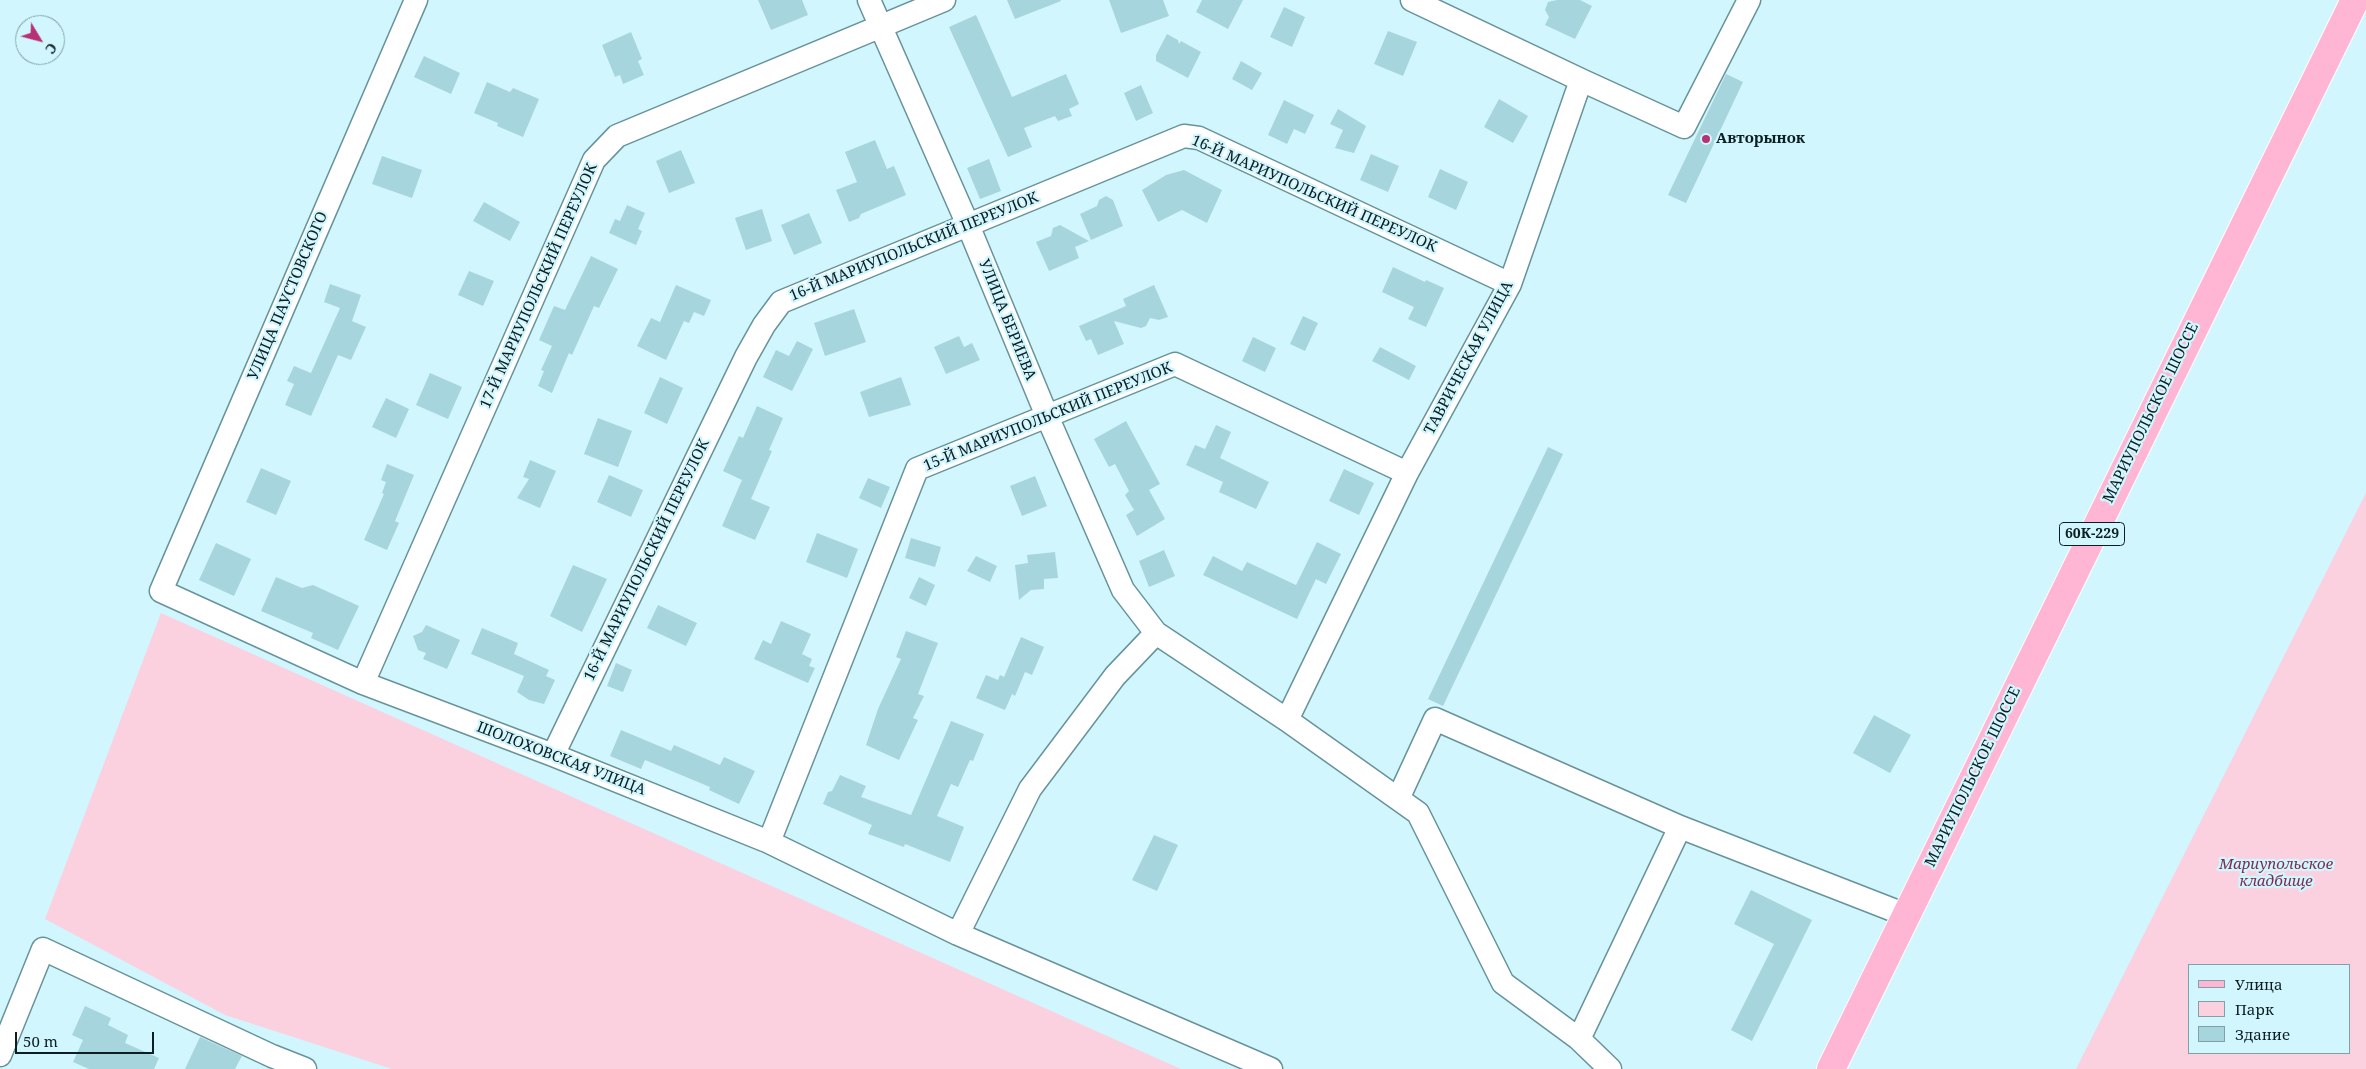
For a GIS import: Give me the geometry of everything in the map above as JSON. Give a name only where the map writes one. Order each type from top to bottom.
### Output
[{"type":"main road","name":"МАРИУПОЛЬСКОЕ ШОССЕ","points":[[1831,1069],[2355,0]]},
{"type":"street","name":"УЛИЦА ПАУСТОВСКОГО","points":[[161,592],[416,0]]},
{"type":"street","name":"УЛИЦА БЕРИЕВА","points":[[869,0],[968,225],[1047,416],[1123,590],[1156,633],[1287,720],[1418,813],[1503,983],[1580,1039],[1610,1069]]},
{"type":"street","name":"17-Й МАРИУПОЛЬСКИЙ ПЕРЕУЛОК","points":[[363,683],[594,160],[617,136],[944,0]]},
{"type":"street","points":[[1412,0],[1684,127],[1749,0]]},
{"type":"street","name":"ТАВРИЧЕСКАЯ УЛИЦА","points":[[1287,720],[1407,473],[1510,284],[1581,80]]},
{"type":"street","name":"16-Й МАРИУПОЛЬСКИЙ ПЕРЕУЛОК","points":[[553,755],[746,357],[764,325],[781,302],[1184,136],[1199,138],[1510,284]]},
{"type":"street","name":"15-Й МАРИУПОЛЬСКИЙ ПЕРЕУЛОК","points":[[769,842],[917,469],[1175,364],[1407,473]]},
{"type":"street","name":"ШОЛОХОВСКАЯ УЛИЦА","points":[[161,592],[363,683],[553,755],[769,842],[958,934],[1271,1069]]},
{"type":"street","points":[[958,934],[1030,789],[1115,676],[1156,633]]},
{"type":"street","points":[[1398,799],[1435,719],[1680,827],[1906,915]]},
{"type":"street","points":[[1580,1039],[1680,827]]},
{"type":"street","points":[[0,1055],[43,949],[269,1062],[305,1069]]},
{"type":"green space","name":"Мариупольское кладбище","points":[[2366,493],[2366,1069],[2076,1069]]},
{"type":"green space","points":[[161,613],[1181,1069],[392,1069],[225,1015],[45,919]]},
{"type":"building","points":[[758,0],[802,0],[808,15],[771,30]]},
{"type":"building","points":[[1007,0],[1060,0],[1061,1],[1015,19]]},
{"type":"building","points":[[1109,0],[1163,0],[1169,16],[1121,33]]},
{"type":"building","points":[[1202,0],[1243,0],[1228,29],[1196,12]]},
{"type":"building","points":[[1580,0],[1592,6],[1575,39],[1545,25],[1549,17],[1545,10],[1548,2]]},
{"type":"building","points":[[1284,7],[1305,17],[1292,47],[1270,37]]},
{"type":"building","points":[[976,15],[1012,97],[1066,74],[1079,104],[1069,109],[1072,116],[1058,121],[1055,116],[1024,128],[1032,147],[1008,157],[949,27]]},
{"type":"building","points":[[1388,31],[1417,42],[1403,76],[1374,64]]},
{"type":"building","points":[[631,32],[642,59],[638,61],[644,75],[623,84],[620,75],[615,77],[602,45]]},
{"type":"building","points":[[1167,34],[1178,40],[1179,44],[1181,41],[1201,52],[1188,78],[1156,61],[1156,55]]},
{"type":"building","points":[[424,56],[460,73],[451,94],[414,77]]},
{"type":"building","points":[[1241,61],[1262,73],[1252,90],[1232,79]]},
{"type":"building","name":"Авторынок","points":[[1726,74],[1743,82],[1686,203],[1668,195]]},
{"type":"building","points":[[487,82],[510,92],[513,88],[539,99],[523,137],[497,126],[498,123],[474,113]]},
{"type":"building","points":[[1141,85],[1153,113],[1136,121],[1124,93]]},
{"type":"building","points":[[1499,99],[1528,116],[1513,143],[1484,127]]},
{"type":"building","points":[[1284,100],[1314,115],[1305,134],[1294,129],[1287,144],[1268,135]]},
{"type":"building","points":[[1338,109],[1366,126],[1354,153],[1335,148],[1343,130],[1330,124]]},
{"type":"building","points":[[875,140],[887,169],[894,166],[906,195],[861,214],[859,218],[849,222],[836,190],[857,182],[845,152]]},
{"type":"building","points":[[681,150],[695,183],[669,193],[656,161]]},
{"type":"building","points":[[1371,154],[1399,166],[1388,192],[1360,180]]},
{"type":"building","points":[[382,156],[422,170],[412,198],[372,184]]},
{"type":"building","points":[[989,159],[1001,191],[980,199],[967,168]]},
{"type":"building","points":[[1440,169],[1468,182],[1456,210],[1428,197]]},
{"type":"building","points":[[1184,170],[1222,190],[1207,223],[1182,210],[1158,222],[1142,190],[1166,175]]},
{"type":"building","points":[[1106,196],[1113,200],[1123,226],[1091,240],[1080,214],[1097,206],[1099,200]]},
{"type":"building","points":[[484,202],[520,222],[510,241],[473,221]]},
{"type":"building","points":[[627,205],[645,213],[638,229],[642,231],[636,245],[609,233],[615,219],[620,221]]},
{"type":"building","points":[[762,209],[772,241],[746,250],[735,218]]},
{"type":"building","points":[[809,213],[822,243],[794,255],[781,225]]},
{"type":"building","points":[[1060,225],[1089,241],[1075,247],[1079,258],[1049,271],[1036,242],[1051,236],[1053,228]]},
{"type":"building","points":[[591,256],[618,269],[599,308],[594,306],[572,355],[569,353],[552,393],[538,386],[544,371],[541,370],[552,346],[539,340],[554,306],[565,310]]},
{"type":"building","points":[[1393,267],[1425,282],[1426,280],[1444,288],[1426,327],[1408,319],[1414,307],[1382,292]]},
{"type":"building","points":[[469,271],[494,281],[483,306],[458,295]]},
{"type":"building","points":[[330,284],[361,295],[352,321],[366,327],[351,360],[338,355],[311,416],[285,405],[294,384],[287,381],[294,366],[311,373],[340,308],[324,302]]},
{"type":"building","points":[[676,285],[711,300],[704,316],[694,312],[689,323],[684,321],[666,360],[637,346],[651,318],[660,322]]},
{"type":"building","points":[[1154,285],[1168,317],[1159,320],[1150,318],[1146,326],[1141,328],[1114,321],[1124,344],[1098,355],[1091,339],[1086,341],[1079,326],[1126,306],[1123,299]]},
{"type":"building","points":[[854,309],[866,342],[825,356],[814,323]]},
{"type":"building","points":[[1303,316],[1318,323],[1305,351],[1290,344]]},
{"type":"building","points":[[959,336],[964,347],[972,343],[980,360],[946,374],[934,347]]},
{"type":"building","points":[[1253,337],[1276,348],[1265,372],[1242,361]]},
{"type":"building","points":[[797,341],[813,349],[792,391],[763,377],[776,350],[789,356]]},
{"type":"building","points":[[1380,347],[1416,366],[1409,380],[1372,361]]},
{"type":"building","points":[[430,373],[462,387],[448,419],[416,405]]},
{"type":"building","points":[[660,377],[683,388],[667,424],[644,413]]},
{"type":"building","points":[[901,377],[911,405],[869,417],[860,392]]},
{"type":"building","points":[[386,398],[409,409],[396,438],[372,427]]},
{"type":"building","points":[[757,406],[783,418],[769,450],[772,451],[751,499],[770,507],[755,540],[722,526],[742,480],[723,471],[739,436],[743,438]]},
{"type":"building","points":[[598,418],[632,431],[618,467],[584,454]]},
{"type":"building","points":[[1126,421],[1160,484],[1149,490],[1165,519],[1137,536],[1126,515],[1134,510],[1125,495],[1129,491],[1115,464],[1109,467],[1094,439]]},
{"type":"building","points":[[1216,425],[1231,432],[1220,458],[1269,482],[1256,509],[1219,492],[1223,482],[1186,465],[1195,445],[1205,449]]},
{"type":"building","points":[[1548,447],[1563,454],[1443,706],[1428,699]]},
{"type":"building","points":[[530,460],[556,471],[540,508],[517,498],[529,479],[523,477]]},
{"type":"building","points":[[387,464],[414,475],[395,521],[399,523],[387,550],[364,540],[384,494],[382,493],[386,482],[381,480]]},
{"type":"building","points":[[261,468],[291,481],[276,515],[246,502]]},
{"type":"building","points":[[1344,469],[1374,483],[1359,515],[1329,501]]},
{"type":"building","points":[[609,475],[643,490],[631,517],[597,502]]},
{"type":"building","points":[[1035,476],[1047,506],[1022,516],[1010,486]]},
{"type":"building","points":[[868,478],[890,487],[881,508],[859,498]]},
{"type":"building","points":[[817,533],[858,549],[847,578],[806,562]]},
{"type":"building","points":[[911,538],[941,547],[935,567],[905,558]]},
{"type":"building","points":[[1317,542],[1341,554],[1326,584],[1316,579],[1297,619],[1203,575],[1213,556],[1242,571],[1247,562],[1296,585]]},
{"type":"building","points":[[216,543],[251,559],[234,596],[199,580]]},
{"type":"building","points":[[1164,550],[1175,576],[1149,587],[1139,561]]},
{"type":"building","points":[[1055,552],[1058,578],[1044,579],[1044,589],[1031,590],[1019,600],[1015,565],[1028,563],[1027,555]]},
{"type":"building","points":[[976,556],[997,566],[990,582],[967,571]]},
{"type":"building","points":[[573,565],[607,579],[582,632],[550,616]]},
{"type":"building","points":[[276,577],[302,588],[313,585],[359,606],[338,650],[311,638],[313,633],[261,611]]},
{"type":"building","points":[[919,577],[935,585],[926,606],[909,598]]},
{"type":"building","points":[[658,605],[697,623],[686,646],[647,628]]},
{"type":"building","points":[[781,621],[811,634],[802,654],[812,659],[809,666],[815,668],[808,683],[754,659],[763,640],[771,644]]},
{"type":"building","points":[[426,625],[460,640],[447,669],[423,659],[426,653],[418,650],[413,636],[422,632]]},
{"type":"building","points":[[482,628],[518,643],[514,654],[549,670],[546,676],[555,680],[544,704],[529,700],[517,692],[524,676],[471,654]]},
{"type":"building","points":[[906,631],[938,643],[918,694],[924,696],[913,718],[918,720],[899,760],[866,745],[878,709],[901,659],[896,657]]},
{"type":"building","points":[[1021,637],[1044,647],[1032,675],[1025,672],[1015,696],[1012,694],[1005,710],[976,698],[986,675],[998,680],[1000,675],[1004,677]]},
{"type":"building","points":[[616,663],[632,670],[623,692],[607,686]]},
{"type":"building","points":[[1874,715],[1911,735],[1890,773],[1853,753]]},
{"type":"building","points":[[951,721],[984,734],[973,761],[970,760],[958,787],[951,784],[937,816],[964,827],[950,862],[905,844],[904,847],[868,834],[872,825],[823,804],[828,792],[832,791],[840,775],[866,786],[861,797],[911,815]]},
{"type":"building","points":[[621,730],[671,751],[674,745],[720,765],[724,757],[755,771],[739,804],[709,790],[710,787],[645,760],[641,769],[610,756]]},
{"type":"building","points":[[1154,835],[1178,845],[1157,891],[1132,880]]},
{"type":"building","points":[[1751,890],[1812,920],[1752,1041],[1731,1030],[1774,944],[1734,924]]},
{"type":"building","points":[[85,1006],[111,1018],[108,1025],[128,1035],[125,1043],[159,1058],[154,1069],[89,1069],[73,1062],[83,1040],[72,1035]]},
{"type":"building","points":[[200,1037],[242,1056],[235,1069],[185,1069]]},
{"type":"place","name":"Авторынок","points":[[1706,139]]}]
